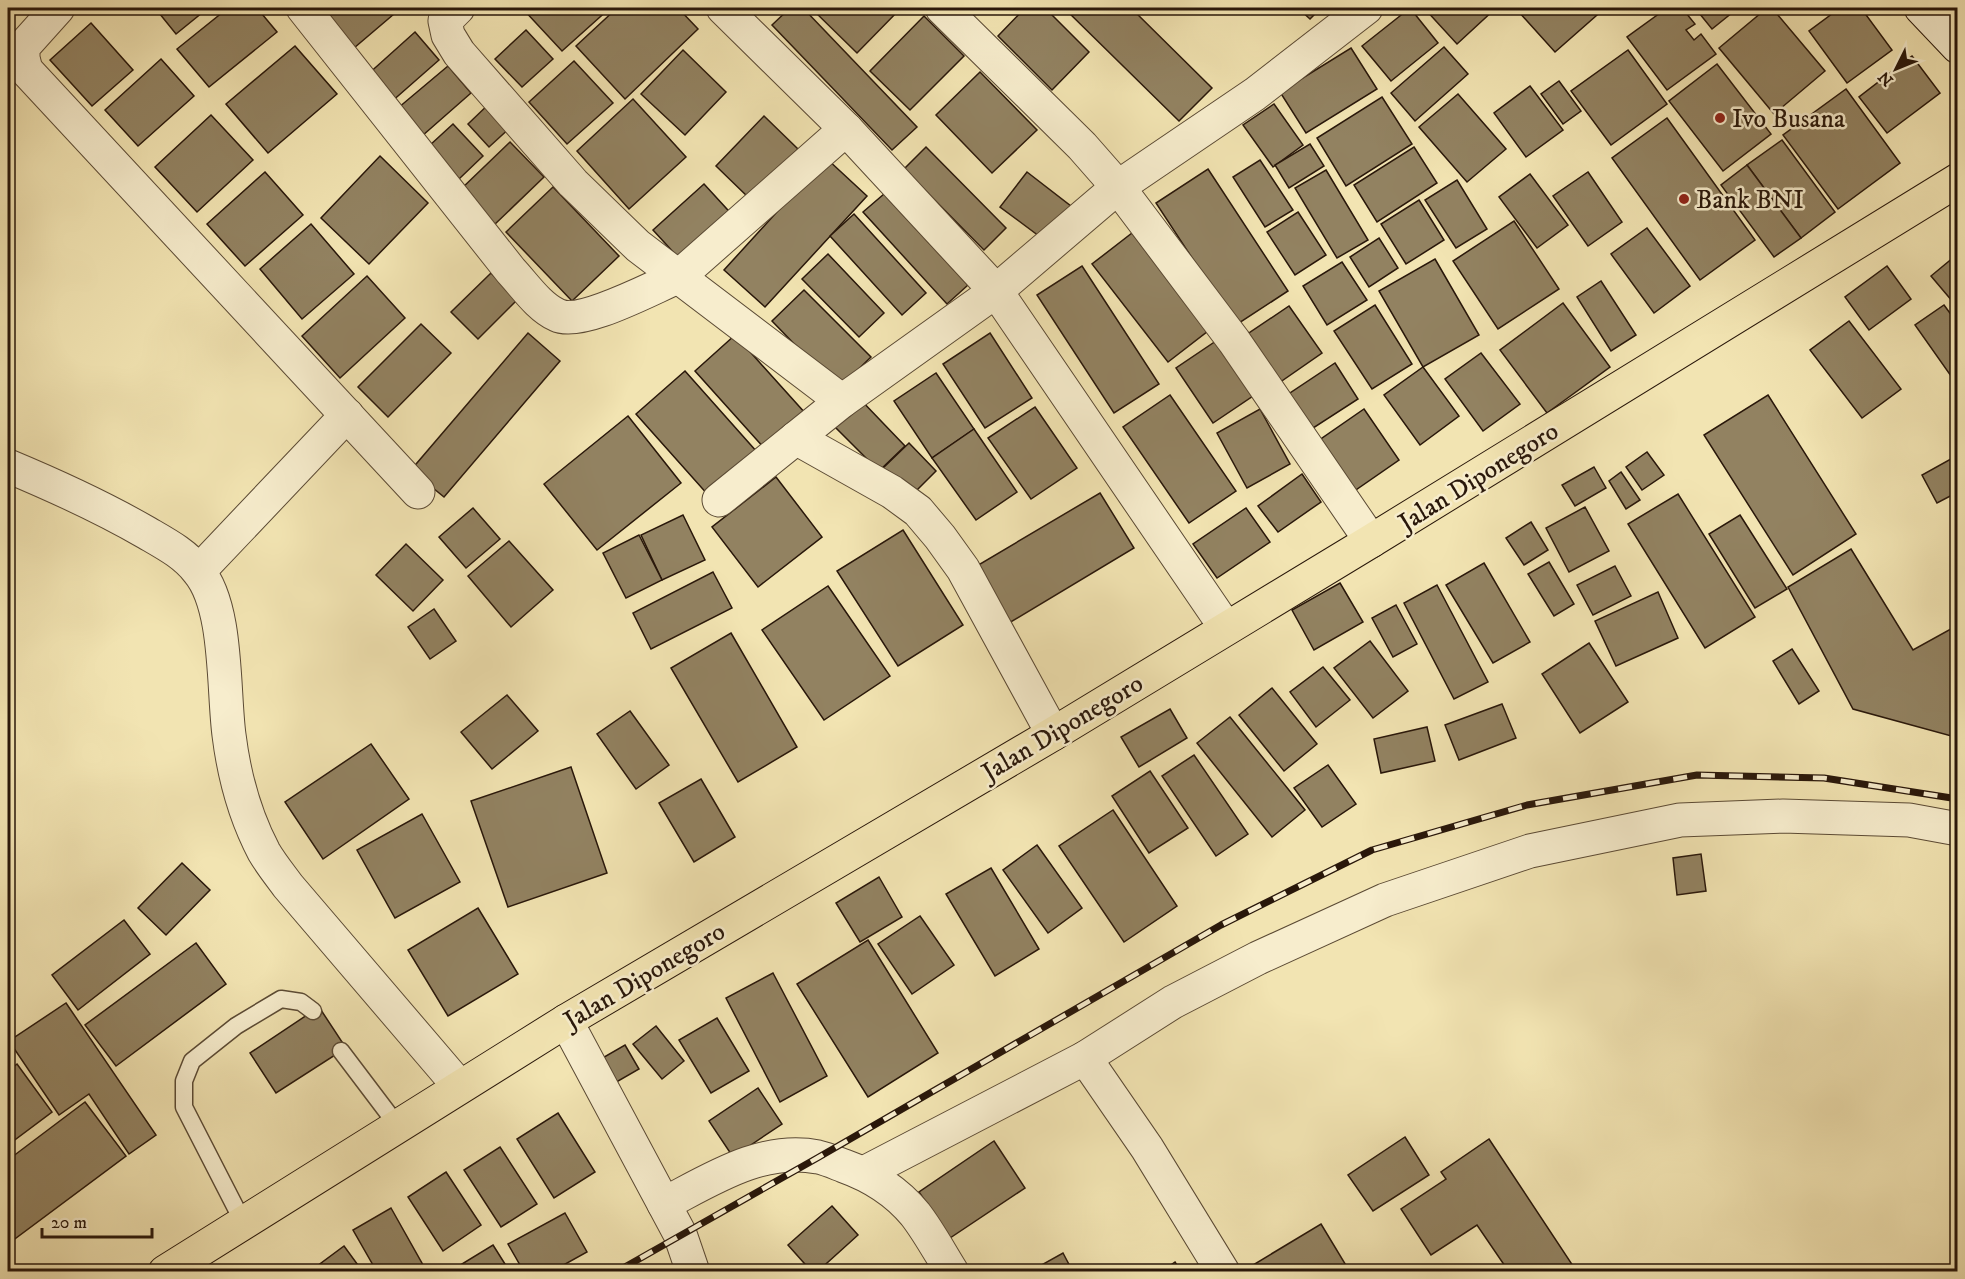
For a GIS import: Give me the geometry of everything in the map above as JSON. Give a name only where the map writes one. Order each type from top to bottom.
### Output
[{"type":"main road","name":"Jalan Diponegoro","points":[[165,1272],[459,1086],[1053,734],[1371,542],[1958,180]]},
{"type":"street","points":[[58,8],[23,46],[26,70],[418,492]]},
{"type":"street","points":[[303,8],[511,271],[546,309],[560,317],[576,318],[629,300],[678,277],[846,129]]},
{"type":"street","points":[[458,8],[445,21],[448,35],[459,53],[573,183],[638,246],[842,401]]},
{"type":"street","points":[[723,8],[846,129],[996,291],[1226,628]]},
{"type":"street","points":[[942,8],[1082,146],[1118,187],[1234,341],[1371,542]]},
{"type":"street","points":[[719,500],[842,401],[996,291],[1118,187],[1255,94],[1366,8]]},
{"type":"street","points":[[1921,8],[1958,47]]},
{"type":"street","points":[[199,571],[347,415]]},
{"type":"street","points":[[796,438],[892,492],[918,510],[963,569],[1053,734]]},
{"type":"street","points":[[8,466],[104,508],[181,553],[199,571],[209,587],[217,615],[223,656],[229,734],[237,778],[247,814],[265,853],[288,886],[459,1086]]},
{"type":"street","points":[[864,1173],[1085,1058],[1173,1002],[1258,958],[1385,900],[1530,851],[1680,820],[1783,816],[1886,819],[1909,820],[1958,829]]},
{"type":"street","points":[[566,1021],[680,1234],[693,1272]]},
{"type":"street","points":[[1085,1058],[1147,1149],[1224,1272]]},
{"type":"street","points":[[664,1203],[734,1168],[766,1158],[792,1155],[819,1157],[864,1173],[889,1188],[914,1214],[952,1272]]},
{"type":"lane","points":[[243,1222],[184,1107],[184,1081],[192,1061],[236,1026],[281,999],[301,1002],[313,1011]]},
{"type":"lane","points":[[341,1051],[398,1125]]},
{"type":"building","points":[[155,8],[208,8],[176,34]]},
{"type":"building","points":[[228,8],[257,8],[277,32],[209,87],[177,49]]},
{"type":"building","points":[[319,8],[401,8],[354,48]]},
{"type":"building","points":[[522,8],[610,8],[562,51]]},
{"type":"building","points":[[617,8],[678,8],[698,29],[625,99],[576,46]]},
{"type":"building","points":[[790,8],[803,8],[917,127],[892,150],[772,25]]},
{"type":"building","points":[[811,8],[901,8],[857,53]]},
{"type":"building","points":[[1025,8],[1045,8],[1089,52],[1052,90],[998,36]]},
{"type":"building","points":[[1064,8],[1131,8],[1212,88],[1179,121]]},
{"type":"building","points":[[1298,8],[1321,8],[1310,19]]},
{"type":"building","points":[[1410,8],[1438,43],[1391,81],[1362,46]]},
{"type":"building","points":[[1424,8],[1496,8],[1457,44]]},
{"type":"building","points":[[1520,8],[1605,8],[1555,52],[1517,10]]},
{"type":"building","points":[[1667,8],[1682,8],[1695,24],[1686,30],[1694,40],[1701,34],[1716,54],[1667,90],[1627,37]]},
{"type":"building","points":[[1695,8],[1738,8],[1712,29]]},
{"type":"building","points":[[1767,8],[1772,8],[1825,71],[1774,114],[1719,48]]},
{"type":"building","points":[[1840,8],[1861,8],[1892,50],[1847,83],[1809,31]]},
{"type":"building","points":[[924,16],[964,56],[910,110],[870,71]]},
{"type":"building","points":[[91,23],[133,70],[92,106],[50,60]]},
{"type":"building","points":[[526,30],[553,59],[522,87],[495,59]]},
{"type":"building","points":[[415,32],[439,60],[390,103],[366,76]]},
{"type":"building","points":[[295,46],[337,94],[268,153],[226,104]]},
{"type":"building","points":[[1444,47],[1468,74],[1415,121],[1391,93]]},
{"type":"building","points":[[1351,48],[1377,89],[1306,133],[1280,92]]},
{"type":"building","points":[[683,50],[726,92],[685,135],[641,94]]},
{"type":"building","points":[[1628,50],[1667,104],[1611,145],[1571,91]]},
{"type":"building","points":[[1912,56],[1940,93],[1887,133],[1859,97]]},
{"type":"building","points":[[161,59],[194,96],[138,146],[105,110]]},
{"type":"building","points":[[574,61],[613,103],[567,144],[529,102]]},
{"type":"building","name":"Ivo Busana","points":[[1717,64],[1771,134],[1723,171],[1669,101]]},
{"type":"building","points":[[448,66],[471,93],[422,136],[398,108]]},
{"type":"building","points":[[980,72],[1037,130],[992,173],[936,115]]},
{"type":"building","points":[[1559,81],[1581,111],[1563,124],[1541,94]]},
{"type":"building","points":[[1530,86],[1563,130],[1526,157],[1494,113]]},
{"type":"building","points":[[1846,89],[1900,163],[1838,209],[1783,135]]},
{"type":"building","points":[[1458,94],[1506,149],[1467,182],[1419,127]]},
{"type":"building","points":[[1382,97],[1412,144],[1346,186],[1317,138]]},
{"type":"building","points":[[633,99],[686,157],[629,209],[577,151]]},
{"type":"building","points":[[492,101],[514,124],[489,147],[468,124]]},
{"type":"building","points":[[1274,104],[1303,145],[1273,167],[1243,125]]},
{"type":"building","points":[[211,115],[253,160],[197,212],[155,167]]},
{"type":"building","points":[[764,116],[798,149],[750,199],[716,166]]},
{"type":"building","name":"Bank BNI","points":[[1667,118],[1755,240],[1700,280],[1612,158]]},
{"type":"building","points":[[453,124],[483,156],[459,179],[429,146]]},
{"type":"building","points":[[1782,140],[1835,212],[1801,238],[1747,165]]},
{"type":"building","points":[[510,142],[544,177],[493,226],[459,191]]},
{"type":"building","points":[[1310,144],[1324,166],[1289,188],[1275,165]]},
{"type":"building","points":[[926,147],[1006,228],[984,250],[904,169]]},
{"type":"building","points":[[1414,147],[1437,183],[1377,222],[1354,185]]},
{"type":"building","points":[[380,156],[428,203],[369,264],[321,218]]},
{"type":"building","points":[[826,158],[867,196],[765,307],[724,270]]},
{"type":"building","points":[[1260,160],[1293,210],[1265,227],[1233,177]]},
{"type":"building","points":[[1747,165],[1801,238],[1774,257],[1721,185]]},
{"type":"building","points":[[1208,169],[1288,291],[1236,325],[1156,203]]},
{"type":"building","points":[[1326,170],[1368,240],[1337,258],[1295,188]]},
{"type":"building","points":[[265,172],[303,215],[245,266],[207,224]]},
{"type":"building","points":[[1027,172],[1076,210],[1051,245],[1000,207]]},
{"type":"building","points":[[1588,172],[1622,222],[1588,246],[1553,196]]},
{"type":"building","points":[[1530,174],[1568,225],[1537,248],[1499,197]]},
{"type":"building","points":[[1457,180],[1487,229],[1456,248],[1425,200]]},
{"type":"building","points":[[704,184],[737,220],[686,266],[653,230]]},
{"type":"building","points":[[553,187],[619,256],[572,301],[506,232]]},
{"type":"building","points":[[884,194],[968,285],[947,304],[863,212]]},
{"type":"building","points":[[1419,200],[1444,240],[1406,264],[1381,224]]},
{"type":"building","points":[[1298,212],[1326,255],[1295,275],[1267,232]]},
{"type":"building","points":[[854,214],[926,293],[902,315],[830,236]]},
{"type":"building","points":[[1514,221],[1559,289],[1498,329],[1453,261]]},
{"type":"building","points":[[311,224],[354,274],[302,319],[260,269]]},
{"type":"building","points":[[1647,228],[1690,286],[1654,313],[1611,254]]},
{"type":"building","points":[[1132,233],[1208,331],[1168,362],[1092,264]]},
{"type":"building","points":[[1379,238],[1398,268],[1369,287],[1350,257]]},
{"type":"building","points":[[828,254],[884,313],[859,337],[802,279]]},
{"type":"building","points":[[1954,257],[1958,261],[1958,308],[1931,276]]},
{"type":"building","points":[[1435,259],[1479,335],[1423,367],[1379,291]]},
{"type":"building","points":[[1342,262],[1367,300],[1327,325],[1303,286]]},
{"type":"building","points":[[1082,266],[1159,384],[1114,413],[1037,295]]},
{"type":"building","points":[[1887,266],[1911,299],[1869,330],[1845,297]]},
{"type":"building","points":[[491,273],[517,300],[478,339],[451,312]]},
{"type":"building","points":[[367,276],[405,318],[340,378],[302,336]]},
{"type":"building","points":[[1601,281],[1636,335],[1611,351],[1577,297]]},
{"type":"building","points":[[804,290],[871,357],[838,389],[772,321]]},
{"type":"building","points":[[1563,303],[1610,367],[1547,413],[1500,350]]},
{"type":"building","points":[[1375,305],[1412,364],[1372,389],[1334,331]]},
{"type":"building","points":[[1944,305],[1958,324],[1958,386],[1915,325]]},
{"type":"building","points":[[1289,306],[1322,353],[1276,385],[1243,337]]},
{"type":"building","points":[[1849,321],[1901,389],[1862,418],[1810,350]]},
{"type":"building","points":[[421,324],[451,353],[388,417],[358,387]]},
{"type":"building","points":[[528,333],[560,361],[444,497],[411,470]]},
{"type":"building","points":[[990,333],[1032,398],[985,428],[943,364]]},
{"type":"building","points":[[735,335],[806,414],[766,450],[695,371]]},
{"type":"building","points":[[1216,341],[1253,396],[1213,423],[1176,368]]},
{"type":"building","points":[[1481,353],[1520,404],[1483,431],[1445,379]]},
{"type":"building","points":[[1335,363],[1358,399],[1307,432],[1284,397]]},
{"type":"building","points":[[1423,367],[1459,416],[1420,445],[1384,395]]},
{"type":"building","points":[[685,371],[757,452],[709,496],[636,414]]},
{"type":"building","points":[[936,373],[974,429],[932,458],[894,401]]},
{"type":"building","points":[[1170,395],[1236,491],[1189,523],[1123,427]]},
{"type":"building","points":[[1768,395],[1856,534],[1793,575],[1704,435]]},
{"type":"building","points":[[858,397],[905,446],[879,471],[831,423]]},
{"type":"building","points":[[1035,407],[1077,468],[1031,499],[988,438]]},
{"type":"building","points":[[1260,409],[1290,464],[1247,488],[1217,433]]},
{"type":"building","points":[[1364,409],[1399,460],[1350,494],[1315,443]]},
{"type":"building","points":[[628,416],[681,483],[597,550],[544,484]]},
{"type":"building","points":[[974,429],[1017,492],[976,520],[932,458]]},
{"type":"building","points":[[909,443],[936,471],[910,497],[882,469]]},
{"type":"building","points":[[1647,452],[1664,475],[1642,490],[1626,467]]},
{"type":"building","points":[[1958,455],[1958,492],[1937,503],[1922,475]]},
{"type":"building","points":[[1594,467],[1606,488],[1575,506],[1562,485]]},
{"type":"building","points":[[1621,472],[1640,500],[1626,509],[1609,481]]},
{"type":"building","points":[[1302,474],[1321,502],[1278,532],[1258,506]]},
{"type":"building","points":[[776,477],[822,537],[758,587],[712,527]]},
{"type":"building","points":[[1100,493],[1134,548],[1009,623],[975,567]]},
{"type":"building","points":[[1678,494],[1755,617],[1705,648],[1628,524]]},
{"type":"building","points":[[1585,507],[1609,551],[1569,572],[1546,528]]},
{"type":"building","points":[[473,508],[500,539],[466,568],[439,537]]},
{"type":"building","points":[[1246,508],[1270,542],[1217,578],[1193,544]]},
{"type":"building","points":[[683,515],[705,560],[662,580],[641,535]]},
{"type":"building","points":[[1740,515],[1787,589],[1755,608],[1709,534]]},
{"type":"building","points":[[1531,522],[1548,550],[1524,565],[1506,538]]},
{"type":"building","points":[[903,530],[963,625],[898,666],[837,571]]},
{"type":"building","points":[[639,535],[662,580],[626,598],[603,553]]},
{"type":"building","points":[[509,541],[553,590],[511,627],[468,576]]},
{"type":"building","points":[[406,544],[443,580],[413,611],[376,575]]},
{"type":"building","points":[[1851,549],[1913,650],[1958,625],[1958,735],[1955,737],[1853,709],[1788,587]]},
{"type":"building","points":[[1549,562],[1574,604],[1554,616],[1528,574]]},
{"type":"building","points":[[1484,563],[1530,642],[1493,663],[1446,585]]},
{"type":"building","points":[[1615,566],[1631,596],[1593,615],[1577,585]]},
{"type":"building","points":[[713,572],[732,608],[651,649],[633,613]]},
{"type":"building","points":[[1340,583],[1363,622],[1314,650],[1292,610]]},
{"type":"building","points":[[1437,585],[1488,682],[1454,699],[1404,603]]},
{"type":"building","points":[[828,586],[890,676],[824,720],[762,630]]},
{"type":"building","points":[[1658,592],[1678,638],[1616,666],[1595,621]]},
{"type":"building","points":[[1396,605],[1417,644],[1393,657],[1372,618]]},
{"type":"building","points":[[434,609],[456,641],[430,659],[408,627]]},
{"type":"building","points":[[731,633],[797,747],[738,782],[671,668]]},
{"type":"building","points":[[1370,641],[1408,691],[1373,718],[1334,668]]},
{"type":"building","points":[[1589,643],[1628,702],[1580,733],[1542,674]]},
{"type":"building","points":[[1792,649],[1819,691],[1799,704],[1773,661]]},
{"type":"building","points":[[1323,667],[1350,700],[1316,727],[1290,692]]},
{"type":"building","points":[[1272,688],[1317,744],[1284,771],[1239,715]]},
{"type":"building","points":[[507,695],[538,731],[492,769],[461,732]]},
{"type":"building","points":[[1502,704],[1516,738],[1459,760],[1445,725]]},
{"type":"building","points":[[1170,709],[1187,738],[1139,767],[1121,737]]},
{"type":"building","points":[[630,711],[669,765],[636,789],[597,734]]},
{"type":"building","points":[[1230,717],[1305,810],[1272,837],[1197,743]]},
{"type":"building","points":[[1427,727],[1435,761],[1381,773],[1374,739]]},
{"type":"building","points":[[371,744],[409,799],[323,859],[285,802]]},
{"type":"building","points":[[1194,755],[1248,834],[1216,856],[1162,776]]},
{"type":"building","points":[[1328,765],[1356,804],[1322,827],[1294,788]]},
{"type":"building","points":[[571,767],[607,873],[508,907],[471,801]]},
{"type":"building","points":[[1150,771],[1188,828],[1149,853],[1112,796]]},
{"type":"building","points":[[701,779],[735,837],[694,862],[659,803]]},
{"type":"building","points":[[1113,810],[1177,906],[1124,942],[1059,846]]},
{"type":"building","points":[[422,814],[460,882],[395,918],[357,850]]},
{"type":"building","points":[[1037,845],[1082,908],[1048,933],[1003,870]]},
{"type":"building","points":[[1701,854],[1706,891],[1677,895],[1673,858]]},
{"type":"building","points":[[182,863],[210,890],[166,935],[138,908]]},
{"type":"building","points":[[991,868],[1039,949],[995,976],[946,894]]},
{"type":"building","points":[[879,877],[902,917],[860,942],[836,903]]},
{"type":"building","points":[[478,908],[518,974],[448,1016],[408,950]]},
{"type":"building","points":[[920,916],[954,965],[912,994],[878,944]]},
{"type":"building","points":[[124,920],[150,954],[78,1010],[52,975]]},
{"type":"building","points":[[868,940],[938,1053],[868,1097],[797,984]]},
{"type":"building","points":[[196,943],[226,984],[116,1066],[85,1025]]},
{"type":"building","points":[[773,973],[827,1076],[780,1102],[726,998]]},
{"type":"building","points":[[66,1003],[156,1135],[129,1154],[89,1094],[59,1115],[9,1041]]},
{"type":"building","points":[[319,1007],[346,1048],[276,1093],[250,1053]]},
{"type":"building","points":[[717,1018],[749,1071],[711,1093],[679,1040]]},
{"type":"building","points":[[656,1026],[684,1061],[662,1079],[633,1044]]},
{"type":"building","points":[[625,1045],[639,1069],[613,1084],[599,1060]]},
{"type":"building","points":[[17,1064],[52,1112],[8,1145],[8,1071]]},
{"type":"building","points":[[758,1088],[782,1124],[733,1157],[709,1121]]},
{"type":"building","points":[[85,1102],[126,1156],[8,1244],[8,1160]]},
{"type":"building","points":[[558,1113],[595,1172],[554,1198],[517,1139]]},
{"type":"building","points":[[1405,1137],[1429,1175],[1373,1211],[1348,1175]]},
{"type":"building","points":[[1489,1139],[1577,1272],[1509,1272],[1477,1225],[1431,1255],[1401,1209],[1446,1179],[1441,1172]]},
{"type":"building","points":[[994,1141],[1025,1188],[950,1238],[919,1192]]},
{"type":"building","points":[[500,1147],[537,1204],[501,1227],[464,1170]]},
{"type":"building","points":[[446,1172],[481,1225],[443,1251],[408,1197]]},
{"type":"building","points":[[832,1206],[858,1235],[817,1272],[812,1272],[788,1245]]},
{"type":"building","points":[[391,1208],[427,1272],[377,1272],[353,1230]]},
{"type":"building","points":[[565,1213],[587,1252],[551,1272],[524,1272],[508,1244]]},
{"type":"building","points":[[1321,1224],[1350,1272],[1257,1272],[1253,1265]]},
{"type":"building","points":[[493,1245],[510,1272],[460,1272],[457,1267]]},
{"type":"building","points":[[344,1246],[363,1272],[309,1272]]},
{"type":"building","points":[[1063,1253],[1073,1272],[1029,1272]]},
{"type":"building","points":[[1175,1262],[1181,1272],[1161,1272]]},
{"type":"railway","points":[[616,1272],[1221,925],[1372,850],[1527,805],[1697,775],[1824,778],[1958,799]]},
{"type":"place","name":"Ivo Busana","points":[[1720,118]]},
{"type":"place","name":"Bank BNI","points":[[1684,199]]}]
